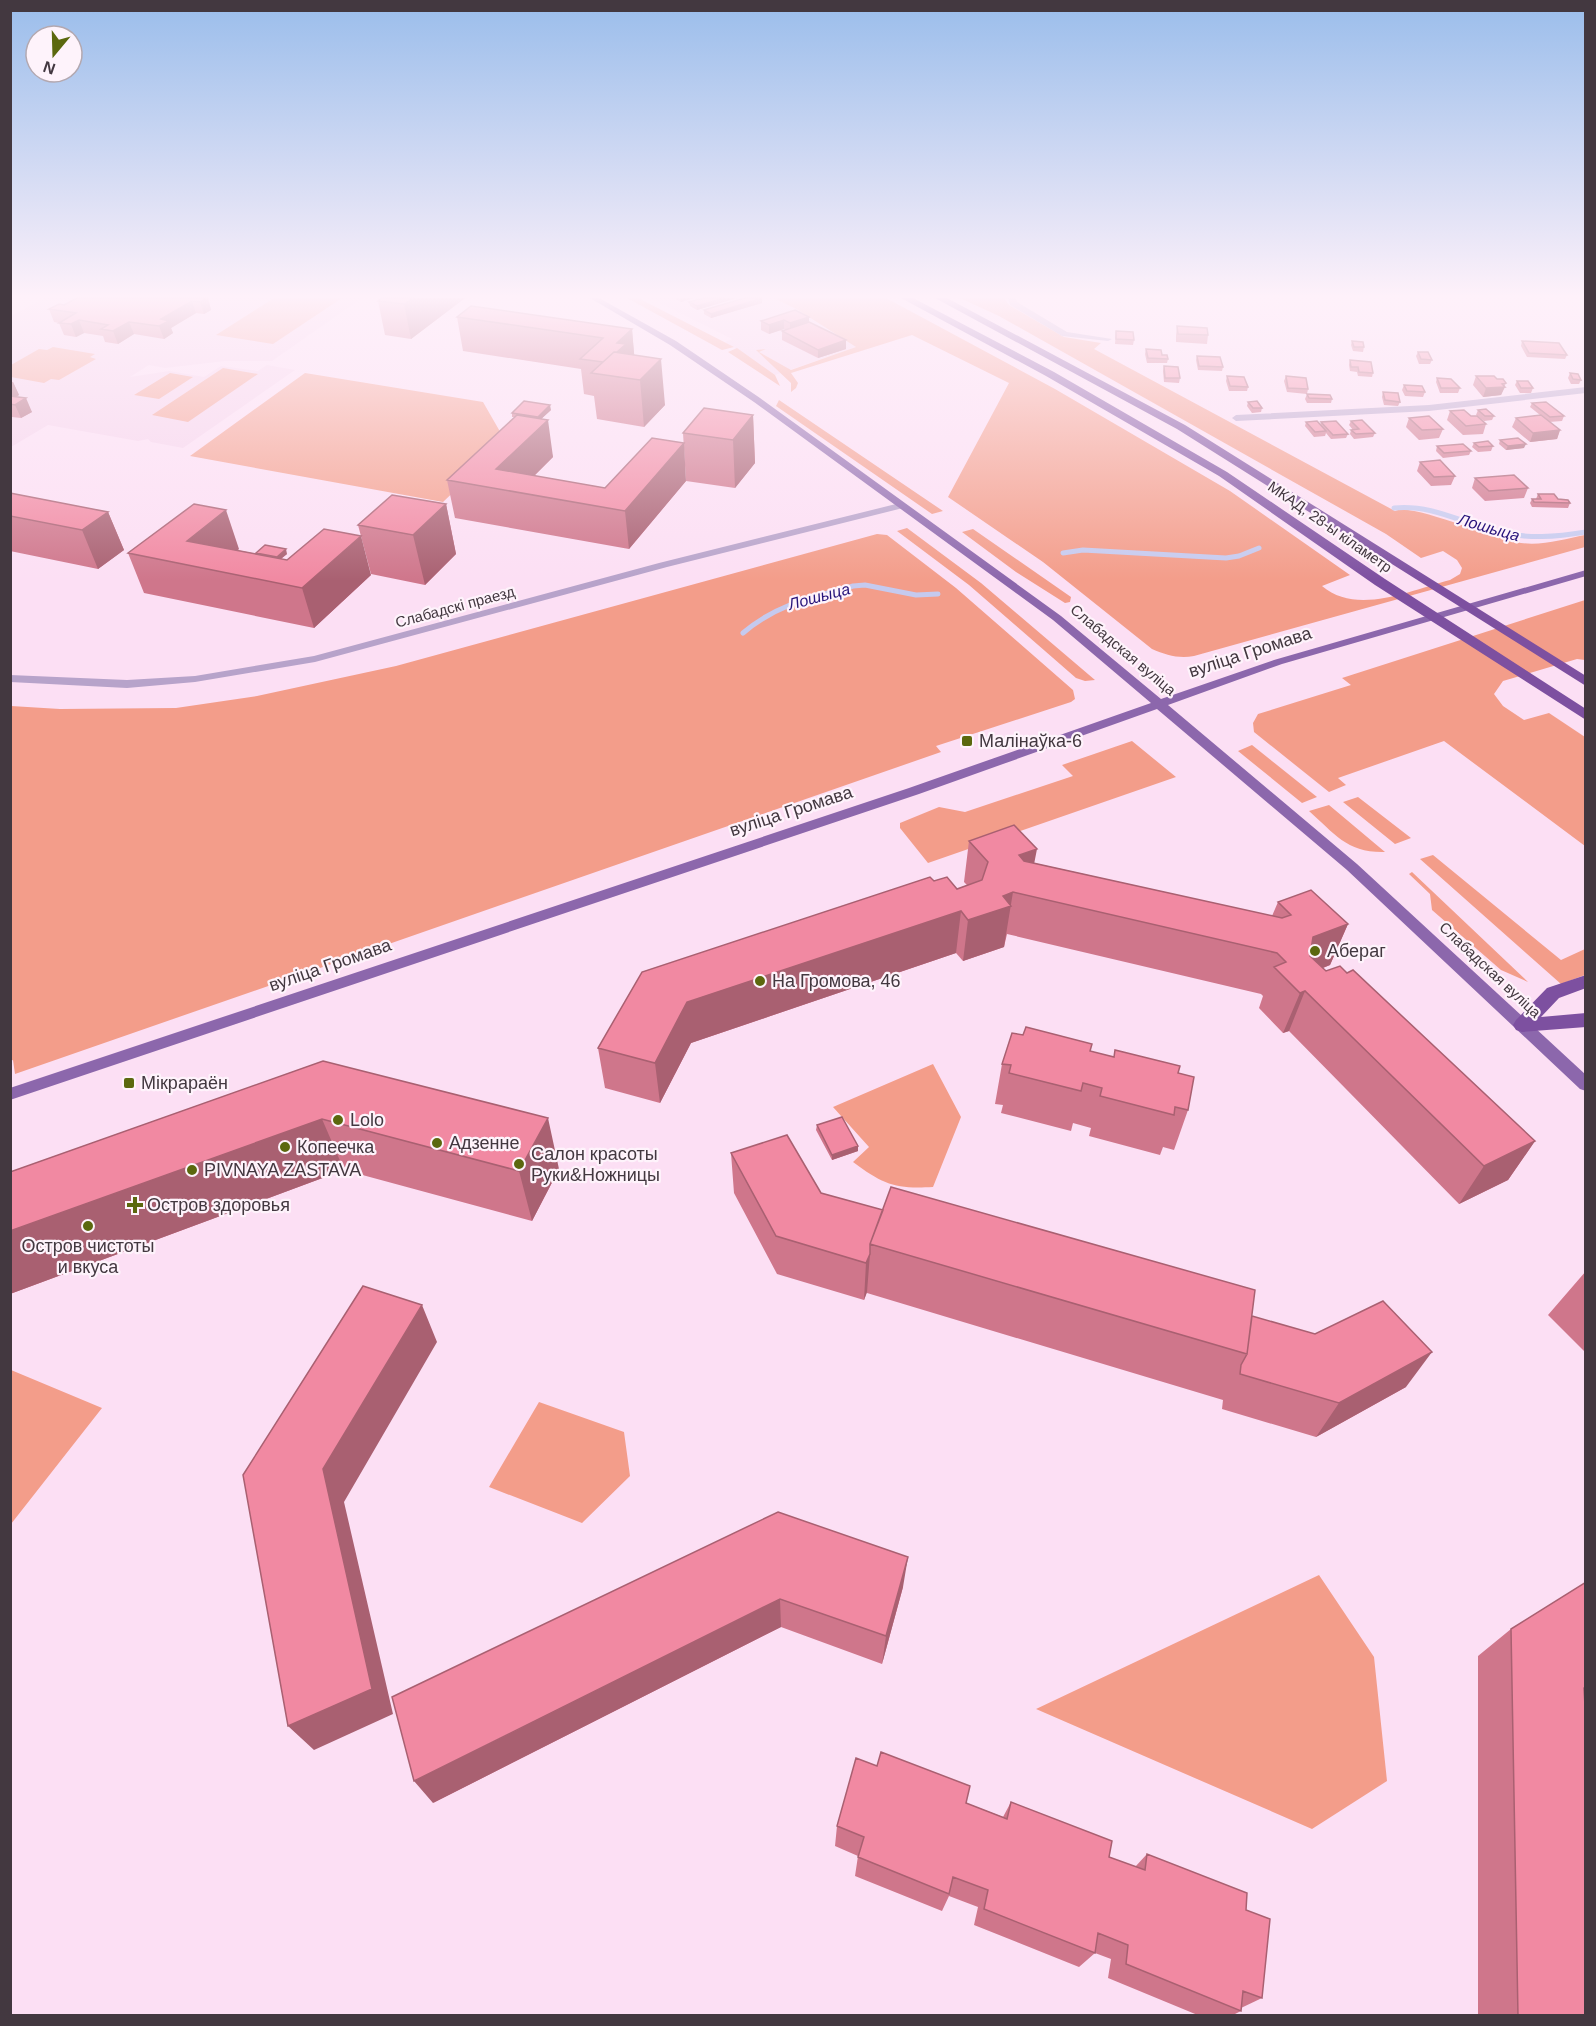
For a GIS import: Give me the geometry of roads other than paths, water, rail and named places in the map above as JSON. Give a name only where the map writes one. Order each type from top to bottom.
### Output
[{"type":"highway","name":"МКАД, 28-ы кіламетр","points":[[1082,393],[1223,474],[1380,582],[1586,716]]},
{"type":"highway","name":"МКАД, 28-ы кіламетр","points":[[1119,393],[1181,427],[1581,680]]},
{"type":"highway","points":[[1521,1025],[1553,993],[1586,981]]},
{"type":"highway","points":[[1521,1025],[1586,1020]]},
{"type":"main road","name":"Слабадская вуліца","points":[[745,393],[1057,618],[1352,867],[1586,1085]]},
{"type":"main road","name":"вуліца Громава","points":[[10,1094],[914,791],[1159,703],[1374,633],[1586,573]]},
{"type":"street","points":[[1236,418],[1429,408],[1564,393]]},
{"type":"street","name":"Слабадскі праезд","points":[[10,678],[127,684],[195,679],[315,659],[663,565],[900,506]]},
{"type":"waterway","name":"Лошыца","points":[[1394,508],[1434,511],[1498,532],[1520,536],[1553,536],[1586,532]]},
{"type":"waterway","name":"Лошыца","points":[[1063,553],[1083,550],[1226,558],[1239,556],[1259,548]]},
{"type":"waterway","name":"Лошыца","points":[[743,633],[755,623],[781,609],[809,598],[853,586],[865,585],[916,595],[938,594]]},
{"type":"place","name":"Малінаўка-6","points":[[967,741]]},
{"type":"place","name":"Абераг","points":[[1315,951]]},
{"type":"place","name":"На Громова, 46","points":[[760,981]]},
{"type":"place","name":"Мікрараён","points":[[129,1083]]},
{"type":"place","name":"Lolo","points":[[338,1120]]},
{"type":"place","name":"Адзенне","points":[[437,1143]]},
{"type":"place","name":"Копеечка","points":[[285,1147]]},
{"type":"place","name":"Салон красоты Руки&Ножницы","points":[[519,1164]]},
{"type":"place","name":"PIVNAYA ZASTAVA","points":[[192,1170]]},
{"type":"place","name":"Остров здоровья","points":[[135,1205]]},
{"type":"place","name":"Остров чистоты и вкуса","points":[[88,1226]]}]
